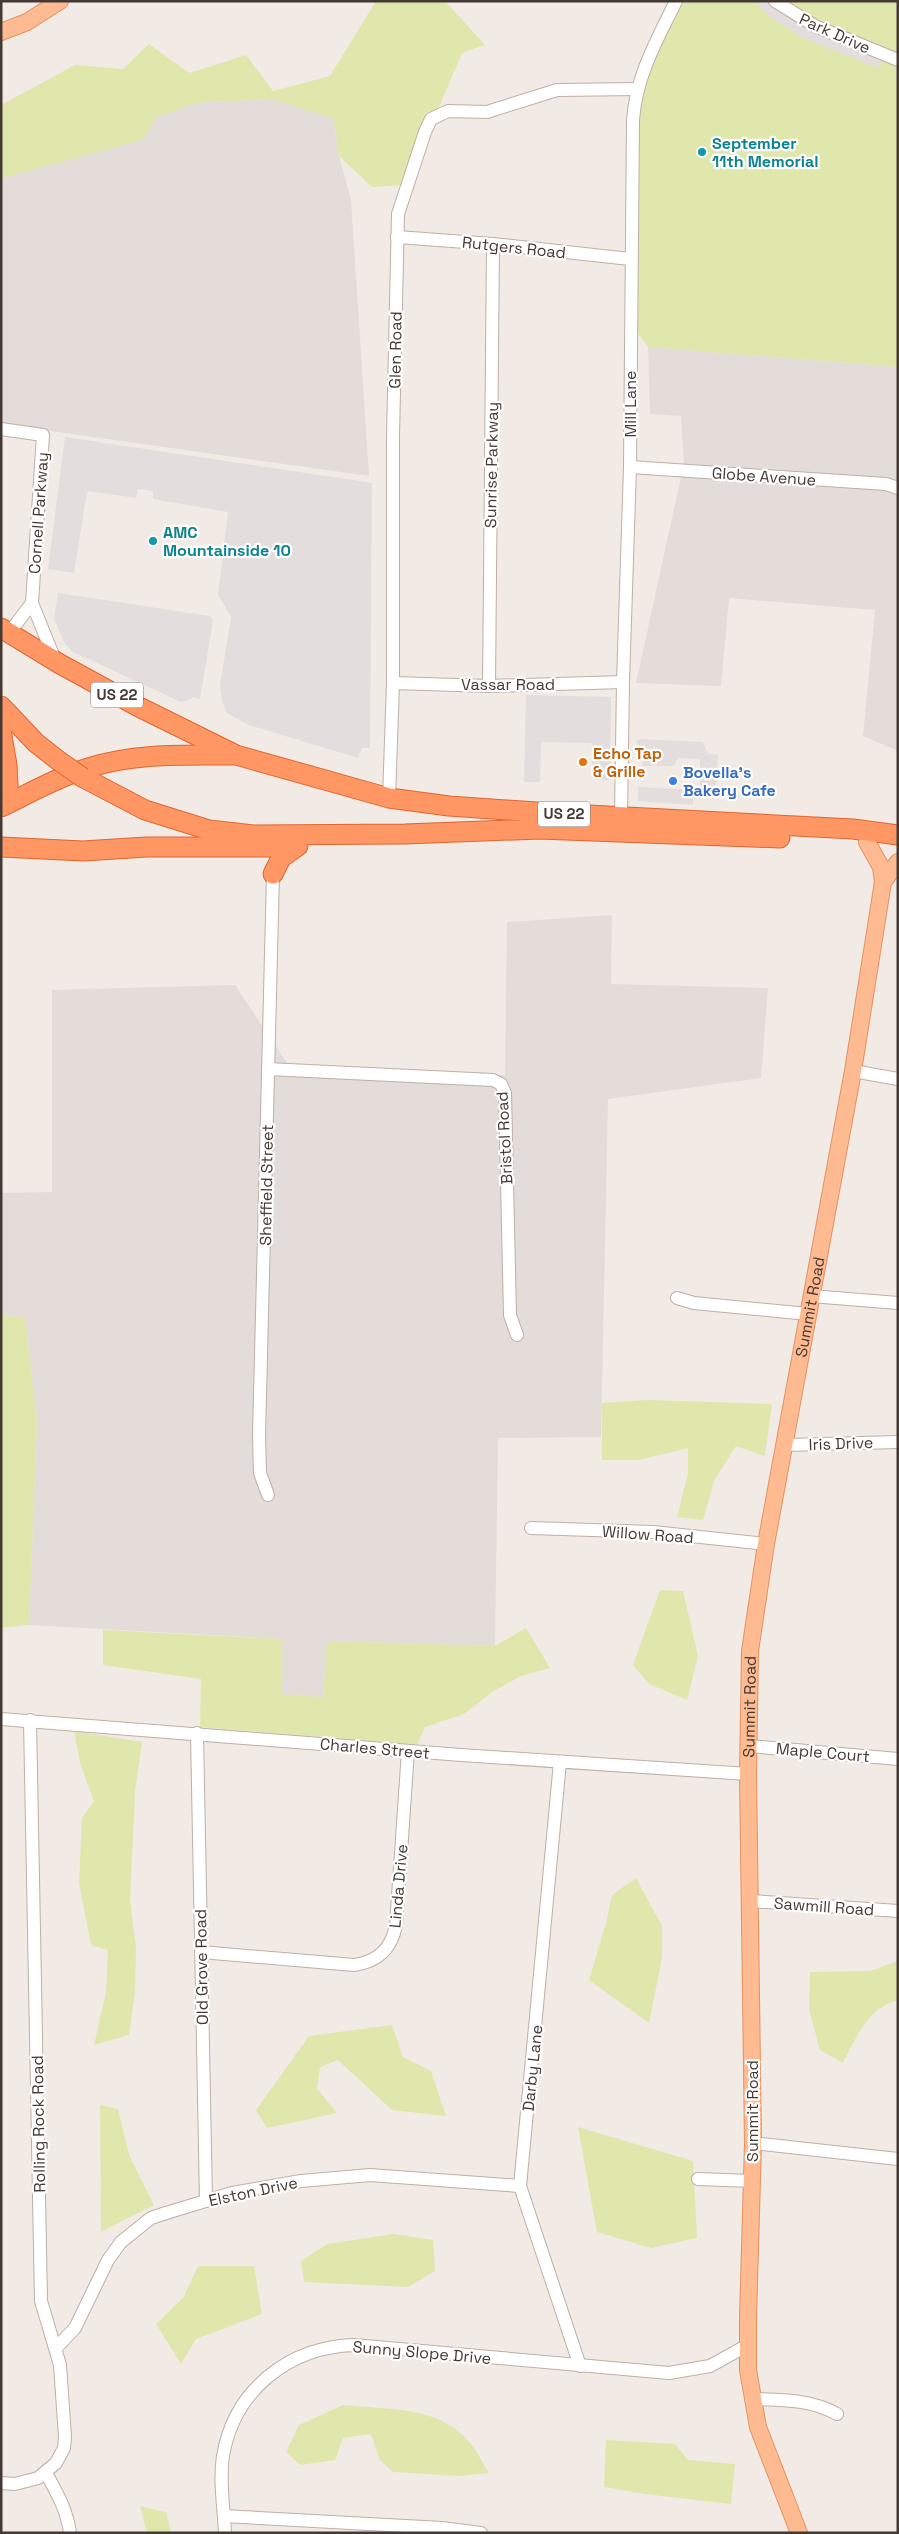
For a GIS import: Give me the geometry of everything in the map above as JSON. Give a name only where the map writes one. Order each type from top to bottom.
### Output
[{"type":"highway","name":"US 22","points":[[5,631],[136,706],[236,755],[389,798],[455,806],[853,829],[898,835]]},
{"type":"highway","name":"US 22","points":[[1,706],[36,744],[82,777],[145,810],[209,830],[253,835],[405,834],[540,829],[867,842],[898,848]]},
{"type":"highway","points":[[1,730],[7,765],[5,805],[58,779],[106,763],[166,756],[236,755]]},
{"type":"highway","points":[[1,847],[83,851],[147,848],[250,848],[298,846],[405,834]]},
{"type":"highway","points":[[274,874],[281,858],[298,846]]},
{"type":"highway","points":[[250,848],[264,856],[274,874]]},
{"type":"main road","points":[[1,32],[27,22],[60,1]]},
{"type":"main road","name":"Summit Road","points":[[799,2533],[758,2427],[752,2399],[748,2345],[753,2143],[748,1774],[750,1651],[766,1544],[853,1071],[883,882],[881,867],[867,842]]},
{"type":"main road","name":"Summit Road","points":[[883,882],[898,862]]},
{"type":"street","name":"Mill Lane","points":[[622,816],[623,682],[630,467],[632,120],[641,73],[676,1]]},
{"type":"street","name":"Park Drive","points":[[776,1],[815,26],[898,60]]},
{"type":"street","name":"Glen Road","points":[[389,798],[393,683],[393,436],[398,214],[424,132],[431,119],[439,114],[448,112],[487,112],[557,90],[637,89]]},
{"type":"street","name":"Rutgers Road","points":[[397,237],[493,244],[630,259]]},
{"type":"street","name":"Sunrise Parkway","points":[[489,686],[493,244]]},
{"type":"street","name":"Cornell Parkway","points":[[1,429],[44,435],[32,603],[55,661]]},
{"type":"street","name":"Globe Avenue","points":[[630,467],[886,484],[898,488]]},
{"type":"street","points":[[5,631],[32,603]]},
{"type":"street","name":"Vassar Road","points":[[393,683],[489,686],[623,682]]},
{"type":"street","name":"Sheffield Street","points":[[268,1496],[260,1473],[259,1436],[274,874]]},
{"type":"street","name":"Bristol Road","points":[[268,1069],[493,1080],[501,1084],[505,1093],[510,1316],[518,1335]]},
{"type":"street","points":[[853,1071],[898,1079]]},
{"type":"street","points":[[811,1296],[898,1303]]},
{"type":"street","points":[[677,1298],[694,1303],[808,1314]]},
{"type":"street","name":"Iris Drive","points":[[785,1445],[898,1442]]},
{"type":"street","name":"Willow Road","points":[[531,1528],[653,1532],[766,1544]]},
{"type":"street","name":"Charles Street","points":[[1,1719],[408,1751],[748,1774]]},
{"type":"street","name":"Rolling Rock Road","points":[[30,1720],[41,2301],[60,2365],[65,2437],[64,2448],[56,2463],[46,2473]]},
{"type":"street","name":"Old Grove Road","points":[[197,1733],[206,2201]]},
{"type":"street","name":"Maple Court","points":[[749,1746],[898,1759]]},
{"type":"street","name":"Linda Drive","points":[[201,1952],[354,1965],[372,1961],[386,1950],[395,1934],[396,1925],[408,1751]]},
{"type":"street","name":"Darby Lane","points":[[560,1762],[520,2186],[580,2366]]},
{"type":"street","name":"Sawmill Road","points":[[751,1900],[898,1911]]},
{"type":"street","points":[[753,2143],[898,2159]]},
{"type":"street","name":"Elston Drive","points":[[56,2348],[75,2328],[108,2260],[121,2242],[151,2218],[232,2193],[301,2181],[370,2175],[520,2186]]},
{"type":"street","points":[[698,2179],[752,2181]]},
{"type":"street","name":"Sunny Slope Drive","points":[[225,2533],[223,2458],[234,2419],[248,2396],[262,2381],[278,2368],[301,2355],[327,2347],[354,2345],[654,2373],[683,2372],[723,2360],[748,2345]]},
{"type":"street","points":[[752,2399],[805,2401],[820,2405],[837,2414]]},
{"type":"street","points":[[1,2484],[26,2482],[46,2473],[62,2502],[70,2533]]},
{"type":"street","points":[[224,2516],[442,2528],[481,2533]]},
{"type":"shaded area","points":[[754,1],[769,1],[883,58],[878,68],[803,38],[770,17]]},
{"type":"shaded area","points":[[272,99],[333,118],[339,156],[351,200],[369,476],[1,424],[1,178],[142,140],[157,117],[194,103]]},
{"type":"shaded area","points":[[648,347],[898,367],[898,751],[863,736],[875,610],[729,598],[721,686],[636,683],[684,463],[681,416],[650,414]]},
{"type":"shaded area","points":[[65,437],[372,483],[370,748],[362,748],[358,758],[249,725],[227,713],[222,701],[220,685],[231,617],[218,594],[228,512],[153,499],[153,491],[138,489],[136,498],[87,491],[74,573],[48,569]]},
{"type":"shaded area","points":[[58,593],[210,616],[213,621],[200,699],[193,697],[190,700],[181,702],[73,652],[65,644],[54,619]]},
{"type":"shaded area","points":[[526,695],[611,697],[610,780],[595,780],[595,771],[592,771],[592,743],[541,742],[540,782],[524,782]]},
{"type":"shaded area","points":[[640,739],[703,742],[708,754],[718,754],[716,789],[700,789],[700,759],[678,758],[674,766],[642,766],[644,756],[636,742]]},
{"type":"shaded area","points":[[638,787],[694,790],[693,805],[638,801]]},
{"type":"shaded area","points":[[612,915],[611,984],[768,988],[761,1078],[608,1099],[601,1437],[498,1438],[495,1646],[327,1641],[323,1697],[281,1694],[282,1639],[29,1625],[37,1422],[25,1317],[1,1316],[1,1193],[52,1192],[52,990],[235,985],[291,1069],[505,1075],[507,922]]},
{"type":"green space","points":[[376,1],[445,1],[485,45],[462,53],[406,185],[372,187],[339,156],[333,118],[272,99],[194,103],[157,117],[142,140],[1,178],[1,105],[75,65],[123,69],[149,44],[189,73],[246,55],[273,91],[330,76]]},
{"type":"green space","points":[[676,1],[898,1],[898,367],[648,347],[630,323],[633,120]]},
{"type":"green space","points":[[1,1316],[25,1317],[37,1422],[29,1625],[1,1628]]},
{"type":"green space","points":[[648,1400],[772,1404],[765,1456],[736,1446],[714,1481],[703,1520],[677,1517],[688,1473],[688,1448],[639,1460],[602,1460],[602,1403]]},
{"type":"green space","points":[[660,1590],[683,1591],[698,1656],[687,1700],[649,1684],[633,1665]]},
{"type":"green space","points":[[526,1628],[550,1668],[521,1676],[492,1692],[464,1714],[425,1727],[417,1745],[200,1727],[201,1679],[103,1665],[103,1630],[282,1639],[281,1694],[323,1697],[327,1641],[495,1646]]},
{"type":"green space","points":[[74,1731],[142,1742],[135,1792],[130,1900],[136,1948],[135,1991],[129,2035],[94,2045],[106,1992],[108,1950],[91,1945],[79,1883],[82,1818],[94,1801],[80,1763]]},
{"type":"green space","points":[[636,1878],[662,1926],[662,1958],[649,2023],[589,1980],[606,1923],[612,1895]]},
{"type":"green space","points":[[898,1961],[898,2001],[879,2009],[871,2017],[864,2025],[843,2063],[820,2050],[809,2010],[810,1972],[870,1971]]},
{"type":"green space","points":[[392,2025],[403,2057],[431,2071],[446,2116],[392,2110],[338,2060],[320,2067],[317,2089],[337,2113],[267,2128],[256,2110],[309,2036]]},
{"type":"green space","points":[[100,2105],[118,2109],[129,2155],[154,2205],[101,2232]]},
{"type":"green space","points":[[578,2127],[693,2161],[697,2238],[651,2248],[597,2232]]},
{"type":"green space","points":[[393,2234],[433,2240],[435,2271],[408,2287],[304,2282],[301,2261],[327,2244]]},
{"type":"green space","points":[[198,2266],[254,2266],[262,2314],[196,2339],[181,2364],[156,2324],[183,2298]]},
{"type":"green space","points":[[343,2405],[395,2409],[429,2416],[445,2422],[459,2431],[471,2444],[489,2473],[459,2476],[393,2472],[380,2460],[371,2434],[343,2438],[335,2460],[300,2465],[286,2452],[299,2425]]},
{"type":"green space","points":[[606,2440],[675,2444],[688,2460],[735,2464],[731,2504],[604,2487]]},
{"type":"green space","points":[[140,2506],[166,2512],[171,2533],[147,2533]]},
{"type":"place","name":"September 11th Memorial","points":[[702,152]]},
{"type":"place","name":"AMC Mountainside 10","points":[[153,541]]},
{"type":"place","name":"Echo Tap & Grille","points":[[583,762]]},
{"type":"place","name":"Bovella's Bakery Cafe","points":[[673,781]]}]
